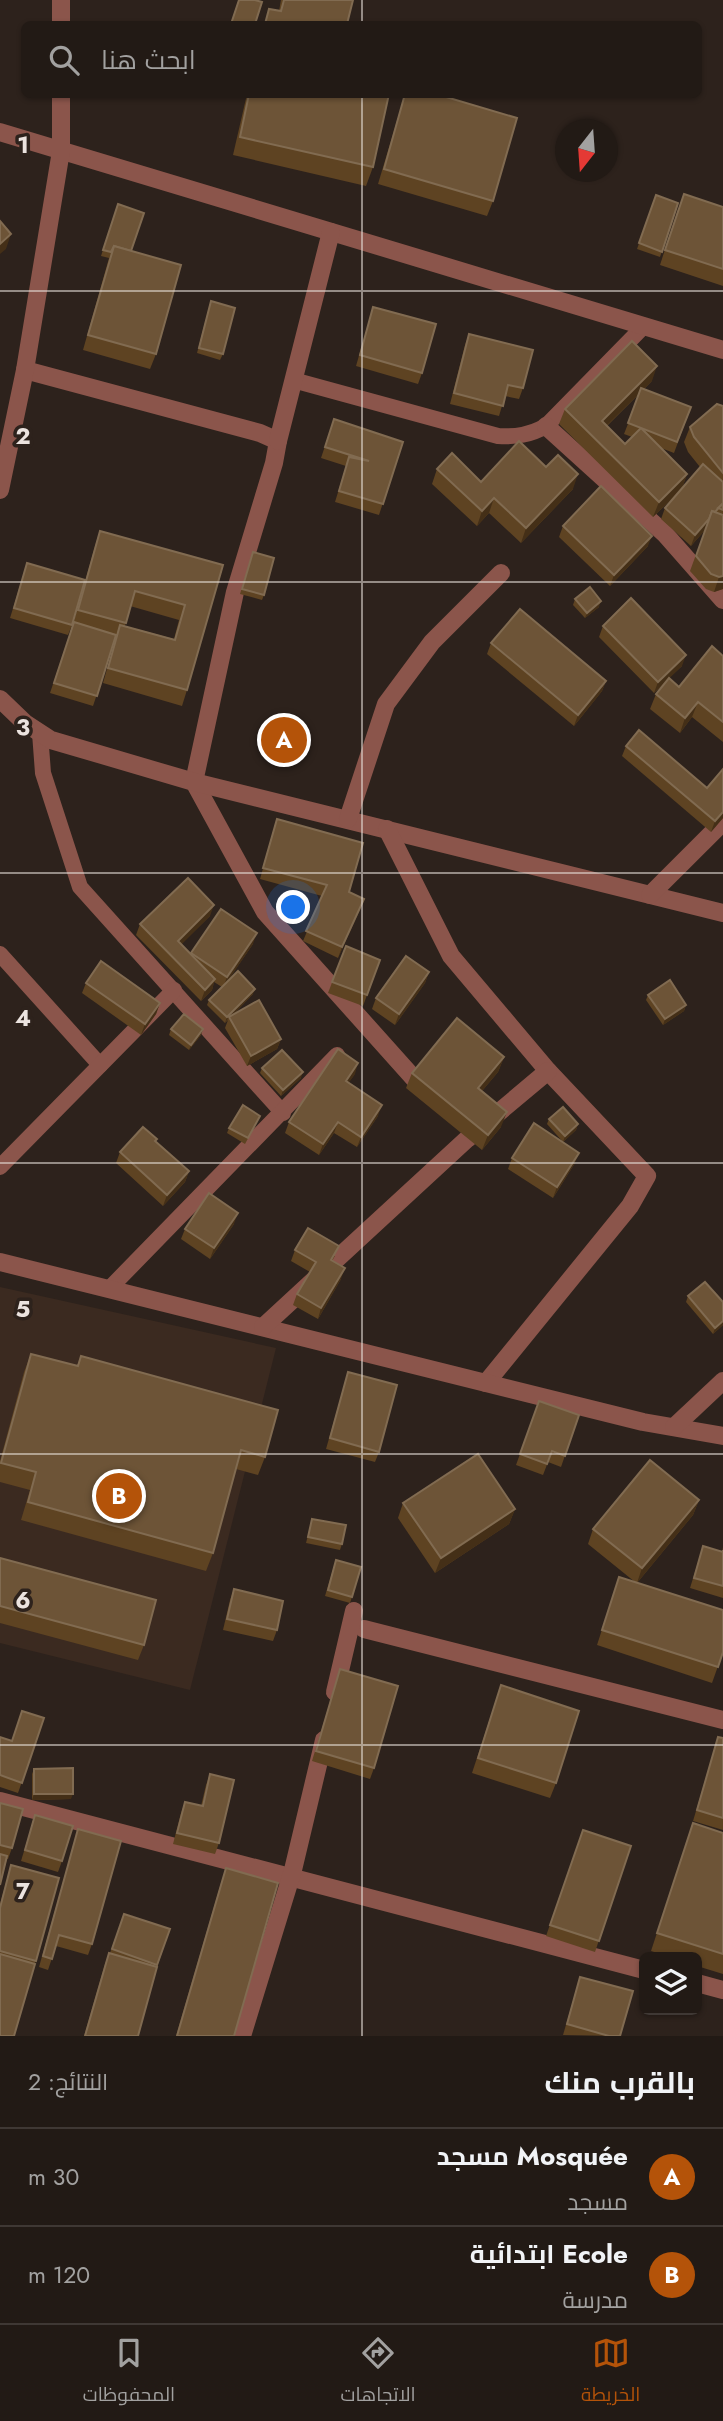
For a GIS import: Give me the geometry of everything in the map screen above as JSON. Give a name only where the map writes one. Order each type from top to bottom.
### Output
[{"type":"street","points":[[61,0],[61,21]]},
{"type":"street","points":[[0,490],[2,469],[25,370],[61,151],[61,98]]},
{"type":"street","points":[[0,132],[723,350]]},
{"type":"street","points":[[331,232],[274,463],[236,592],[194,782],[265,912],[440,1108]]},
{"type":"street","points":[[25,370],[278,440]]},
{"type":"street","points":[[546,426],[665,534],[723,600]]},
{"type":"street","points":[[348,819],[386,705],[432,642],[501,573]]},
{"type":"street","points":[[0,699],[25,723],[51,740],[194,782],[723,913]]},
{"type":"street","points":[[650,895],[723,822]]},
{"type":"street","points":[[387,829],[451,956],[548,1071],[647,1176],[630,1206],[486,1383]]},
{"type":"street","points":[[263,1327],[463,1133],[548,1071]]},
{"type":"street","points":[[0,1262],[643,1422],[723,1436]]},
{"type":"street","points":[[674,1427],[723,1381]]},
{"type":"street","points":[[242,2036],[290,1877],[354,1611]]},
{"type":"street","points":[[364,1629],[723,1720]]},
{"type":"street","points":[[0,1801],[639,1969]]},
{"type":"street","points":[[702,1984],[723,1990]]},
{"type":"lane","points":[[293,380],[498,436],[517,437],[534,433],[546,426],[644,326]]},
{"type":"lane","points":[[40,733],[43,772],[79,887],[283,1113]]},
{"type":"lane","points":[[0,954],[100,1065]]},
{"type":"lane","points":[[0,1167],[174,990]]},
{"type":"lane","points":[[109,1289],[340,1053]]},
{"type":"shaded area","points":[[0,1287],[276,1348],[190,1690],[0,1643]]},
{"type":"building","points":[[239,0],[262,2],[256,21],[232,21]]},
{"type":"building","points":[[284,0],[353,0],[348,21],[266,21],[269,9],[281,11]]},
{"type":"building","points":[[248,98],[388,98],[373,167],[240,137]]},
{"type":"building","points":[[404,98],[450,98],[517,118],[493,201],[384,169]]},
{"type":"building","points":[[684,194],[723,207],[723,269],[665,250]]},
{"type":"building","points":[[656,195],[678,203],[662,252],[639,243]]},
{"type":"building","points":[[118,204],[144,213],[131,251],[114,246],[111,252],[103,250]]},
{"type":"building","points":[[0,221],[11,234],[0,244]]},
{"type":"building","points":[[114,246],[181,265],[156,354],[88,335]]},
{"type":"building","points":[[211,301],[235,308],[223,354],[199,348]]},
{"type":"building","points":[[373,307],[436,324],[422,373],[360,355]]},
{"type":"building","points":[[469,334],[533,350],[523,388],[508,385],[503,406],[454,393]]},
{"type":"building","points":[[632,341],[657,366],[602,421],[625,444],[641,428],[687,474],[659,502],[565,409]]},
{"type":"building","points":[[641,388],[691,407],[677,442],[628,423]]},
{"type":"building","points":[[717,404],[723,406],[723,473],[694,437],[690,427]]},
{"type":"building","points":[[334,419],[403,442],[383,504],[339,491],[349,457],[369,461],[325,447]]},
{"type":"building","points":[[519,441],[546,467],[558,455],[578,474],[526,528],[494,498],[482,511],[437,469],[452,453],[481,482]]},
{"type":"building","points":[[703,464],[723,482],[723,503],[715,512],[712,511],[709,519],[695,535],[665,508]]},
{"type":"building","points":[[601,486],[652,536],[614,575],[563,526]]},
{"type":"building","points":[[712,511],[723,515],[723,576],[719,577],[711,574],[696,556]]},
{"type":"building","points":[[100,531],[223,565],[187,690],[108,668],[120,625],[175,640],[185,605],[135,591],[126,623],[78,610]]},
{"type":"building","points":[[253,552],[274,558],[264,595],[242,589]]},
{"type":"building","points":[[27,563],[85,580],[72,625],[14,608]]},
{"type":"building","points":[[590,587],[601,601],[587,613],[575,599]]},
{"type":"building","points":[[631,598],[686,655],[658,682],[603,626]]},
{"type":"building","points":[[520,609],[606,681],[578,715],[491,643]]},
{"type":"building","points":[[74,622],[116,635],[97,696],[54,683]]},
{"type":"building","points":[[712,646],[723,656],[723,722],[698,702],[685,718],[656,694],[669,678],[679,687]]},
{"type":"building","points":[[639,730],[707,788],[723,769],[723,812],[715,821],[626,746]]},
{"type":"building","points":[[277,819],[363,843],[349,892],[364,899],[342,947],[306,931],[327,885],[263,868]]},
{"type":"building","points":[[188,878],[214,905],[178,941],[215,979],[205,990],[140,924]]},
{"type":"building","points":[[221,909],[257,933],[227,977],[191,953]]},
{"type":"building","points":[[346,946],[380,960],[367,995],[332,982]]},
{"type":"building","points":[[406,956],[429,972],[399,1014],[376,998]]},
{"type":"building","points":[[101,961],[160,1003],[145,1024],[86,983]]},
{"type":"building","points":[[238,971],[255,989],[227,1017],[209,1000]]},
{"type":"building","points":[[670,980],[686,1005],[665,1019],[648,995]]},
{"type":"building","points":[[259,1000],[281,1039],[251,1056],[229,1017]]},
{"type":"building","points":[[184,1014],[203,1029],[191,1045],[171,1029]]},
{"type":"building","points":[[457,1018],[504,1057],[478,1088],[507,1112],[488,1135],[412,1073]]},
{"type":"building","points":[[338,1049],[358,1063],[346,1081],[382,1105],[361,1137],[338,1122],[323,1144],[289,1122]]},
{"type":"building","points":[[282,1050],[303,1072],[283,1090],[262,1068]]},
{"type":"building","points":[[243,1105],[260,1116],[248,1138],[229,1128]]},
{"type":"building","points":[[563,1107],[578,1124],[565,1136],[549,1119]]},
{"type":"building","points":[[534,1123],[579,1153],[557,1187],[512,1158]]},
{"type":"building","points":[[143,1127],[189,1171],[167,1195],[120,1152]]},
{"type":"building","points":[[209,1193],[238,1213],[214,1248],[185,1229]]},
{"type":"building","points":[[308,1228],[339,1246],[331,1260],[345,1268],[321,1308],[297,1294],[316,1262],[295,1250]]},
{"type":"building","points":[[705,1282],[723,1302],[723,1321],[715,1328],[688,1296]]},
{"type":"building","points":[[31,1354],[78,1366],[81,1356],[278,1410],[265,1457],[241,1450],[213,1553],[28,1502],[36,1472],[1,1463]]},
{"type":"building","points":[[348,1372],[397,1385],[379,1452],[330,1438]]},
{"type":"building","points":[[539,1401],[579,1415],[565,1456],[552,1451],[547,1464],[520,1454]]},
{"type":"building","points":[[478,1454],[515,1509],[441,1558],[403,1503]]},
{"type":"building","points":[[650,1460],[699,1500],[642,1568],[593,1529]]},
{"type":"building","points":[[312,1519],[346,1525],[342,1544],[308,1537]]},
{"type":"building","points":[[703,1546],[723,1552],[723,1586],[694,1578]]},
{"type":"building","points":[[0,1558],[156,1600],[144,1645],[0,1606]]},
{"type":"building","points":[[336,1560],[361,1567],[352,1597],[328,1590]]},
{"type":"building","points":[[619,1577],[723,1610],[723,1652],[718,1667],[602,1630]]},
{"type":"building","points":[[234,1589],[283,1601],[277,1630],[227,1619]]},
{"type":"building","points":[[340,1669],[398,1686],[374,1768],[316,1751]]},
{"type":"building","points":[[501,1685],[579,1711],[556,1783],[478,1758]]},
{"type":"building","points":[[22,1711],[44,1718],[22,1783],[0,1775],[0,1737],[12,1741]]},
{"type":"building","points":[[718,1737],[723,1738],[723,1818],[697,1810]]},
{"type":"building","points":[[73,1768],[73,1794],[34,1794],[34,1769]]},
{"type":"building","points":[[210,1774],[234,1780],[219,1843],[177,1833],[185,1802],[203,1806]]},
{"type":"building","points":[[0,1803],[23,1809],[12,1848],[0,1845]]},
{"type":"building","points":[[35,1815],[73,1826],[62,1861],[25,1850]]},
{"type":"building","points":[[693,1823],[723,1833],[723,1954],[657,1933]]},
{"type":"building","points":[[78,1829],[121,1841],[92,1944],[59,1935],[52,1959],[43,1956]]},
{"type":"building","points":[[583,1830],[631,1846],[599,1941],[550,1925]]},
{"type":"building","points":[[0,1854],[7,1856],[0,1885]]},
{"type":"building","points":[[11,1865],[59,1878],[36,1961],[0,1951],[0,1908]]},
{"type":"building","points":[[226,1868],[278,1883],[234,2036],[177,2036]]},
{"type":"building","points":[[124,1914],[170,1929],[157,1965],[112,1949]]},
{"type":"building","points":[[109,1953],[157,1967],[138,2036],[85,2036]]},
{"type":"building","points":[[0,1954],[35,1964],[14,2036],[0,2036]]},
{"type":"building","points":[[580,1977],[633,1991],[620,2036],[609,2036],[567,2024]]},
{"type":"place","name":"Mosquée مسجد","points":[[284,740]]},
{"type":"place","name":"Ecole ابتدائية","points":[[119,1496]]}]
